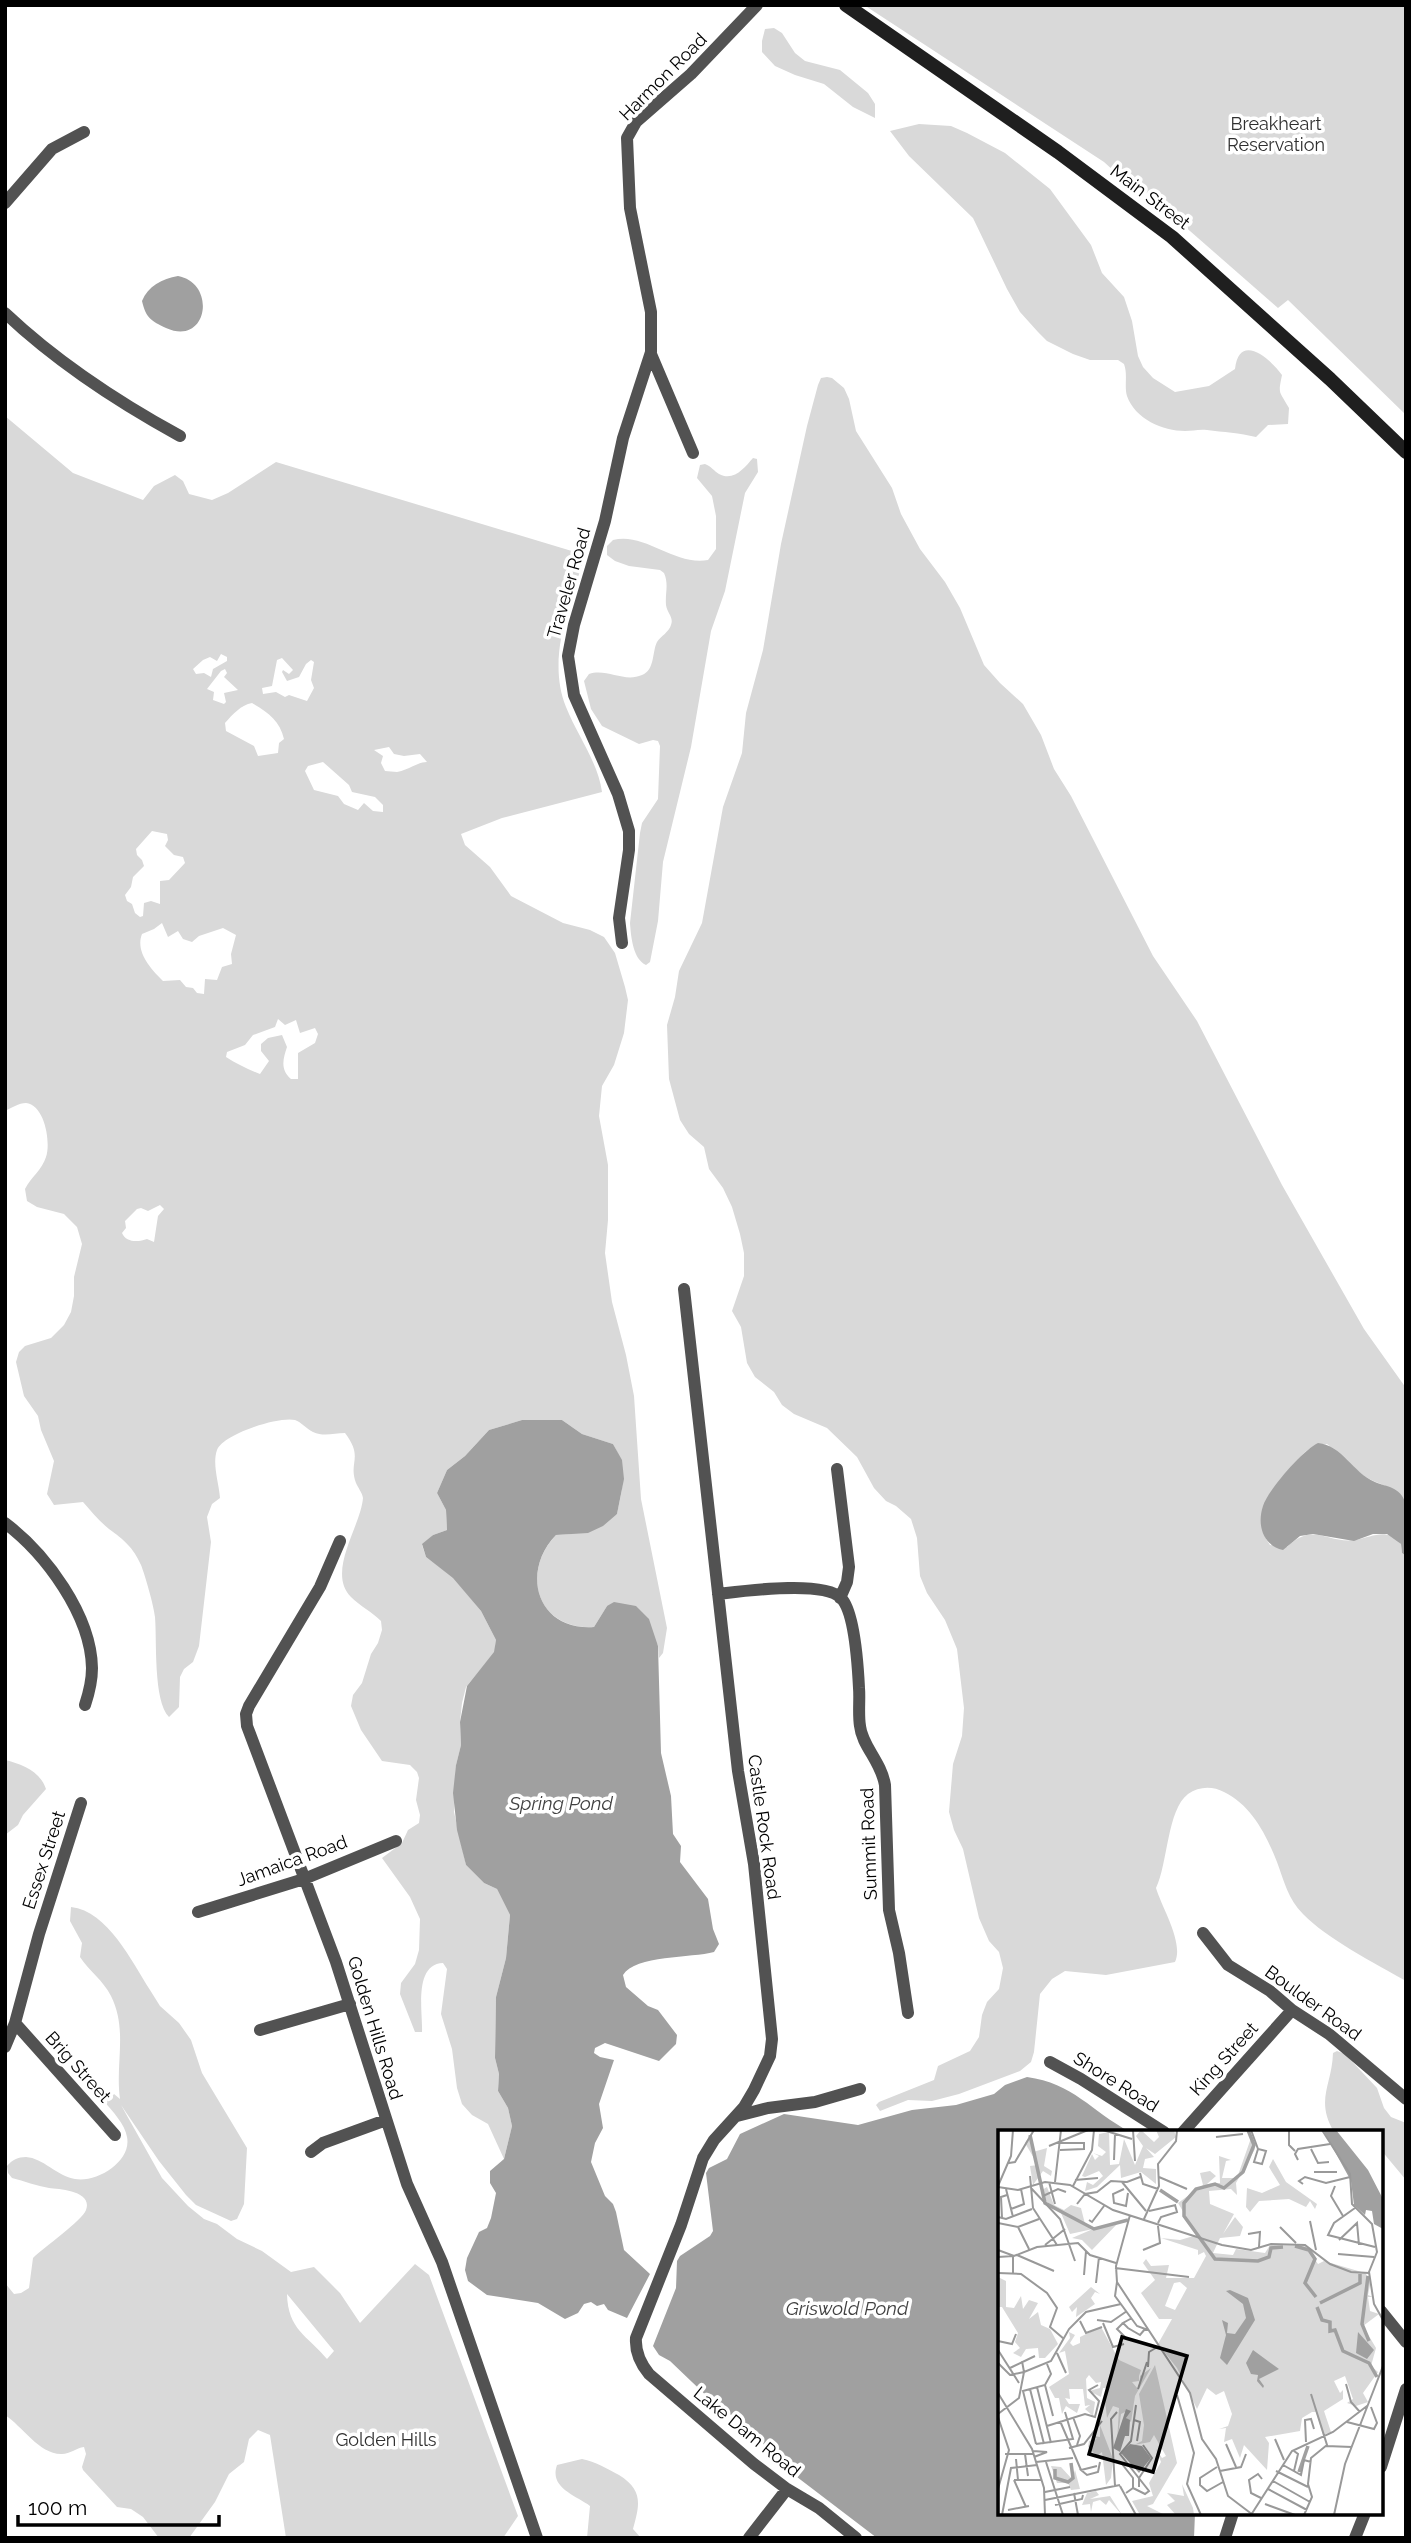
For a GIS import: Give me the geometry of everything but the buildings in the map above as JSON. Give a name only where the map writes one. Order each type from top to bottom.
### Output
[{"type":"main road","name":"Main Street","points":[[846,5],[1058,152],[1172,237],[1330,379],[1406,452]]},
{"type":"street","name":"Harmon Road","points":[[651,352],[651,312],[630,208],[628,135],[636,122],[691,75],[757,5]]},
{"type":"street","points":[[5,203],[52,149],[84,132]]},
{"type":"street","points":[[5,313],[84,378],[128,408],[180,436]]},
{"type":"street","points":[[651,352],[673,411],[693,453]]},
{"type":"street","name":"Traveler Road","points":[[622,943],[619,918],[629,831],[618,794],[574,695],[568,656],[576,617],[605,521],[623,438],[651,352]]},
{"type":"street","name":"Castle Rock Road","points":[[636,2338],[663,2272],[703,2158],[714,2140],[737,2116],[765,2068],[771,2047],[772,2027],[754,1864],[738,1771],[684,1289]]},
{"type":"street","points":[[718,1594],[793,1588],[817,1590],[841,1598],[849,1567],[837,1469]]},
{"type":"street","points":[[5,1523],[44,1560],[65,1591],[80,1621],[89,1647],[92,1667],[85,1705]]},
{"type":"street","name":"Golden Hills Road","points":[[340,1541],[320,1587],[246,1714],[247,1726],[324,1928],[413,2199],[438,2251],[537,2538]]},
{"type":"street","name":"Summit Road","points":[[841,1598],[850,1620],[859,1687],[860,1730],[882,1769],[885,1785],[889,1910],[908,2013]]},
{"type":"street","name":"Essex Street","points":[[5,2047],[15,2023],[39,1934],[80,1803]]},
{"type":"street","name":"Jamaica Road","points":[[198,1912],[304,1879],[397,1840]]},
{"type":"street","name":"Boulder Road","points":[[1203,1933],[1228,1965],[1270,1991],[1292,2010],[1354,2053],[1406,2099]]},
{"type":"street","points":[[260,2030],[350,2004]]},
{"type":"street","name":"King Street","points":[[1185,2130],[1292,2010]]},
{"type":"street","name":"Brig Street","points":[[15,2023],[115,2135]]},
{"type":"street","name":"Shore Road","points":[[1050,2062],[1161,2130]]},
{"type":"street","points":[[737,2116],[768,2108],[814,2102],[860,2089]]},
{"type":"street","points":[[311,2152],[323,2143],[386,2120]]},
{"type":"street","points":[[1383,2313],[1406,2342]]},
{"type":"street","name":"Lake Dam Road","points":[[636,2338],[637,2354],[649,2374],[719,2436],[856,2538]]},
{"type":"street","points":[[1383,2461],[1406,2389]]},
{"type":"street","points":[[749,2538],[787,2489]]},
{"type":"street","points":[[1225,2538],[1232,2515]]},
{"type":"street","points":[[1355,2538],[1364,2515]]},
{"type":"green space","name":"Breakheart Reservation","points":[[864,5],[1406,5],[1406,415],[1288,300],[1278,308],[1142,189],[1126,182],[1104,162]]},
{"type":"green space","points":[[774,28],[782,33],[795,53],[805,61],[840,70],[868,93],[875,104],[875,118],[853,107],[824,84],[775,66],[762,52],[765,29]]},
{"type":"green space","points":[[919,124],[951,126],[967,133],[1005,153],[1050,189],[1091,245],[1102,273],[1124,297],[1132,321],[1138,356],[1153,378],[1175,392],[1209,386],[1235,369],[1242,352],[1255,352],[1270,361],[1282,375],[1280,389],[1289,408],[1288,424],[1268,425],[1256,437],[1159,426],[1143,417],[1131,404],[1126,392],[1124,364],[1118,360],[1090,360],[1047,341],[1020,312],[973,218],[909,156],[890,131]]},
{"type":"green space","points":[[827,377],[844,388],[856,431],[892,488],[901,514],[920,549],[945,582],[960,608],[984,665],[1023,704],[1041,735],[1054,769],[1071,796],[1153,956],[1197,1021],[1282,1185],[1364,1329],[1406,1388],[1406,1504],[1398,1493],[1366,1477],[1327,1444],[1313,1447],[1306,1452],[1277,1485],[1262,1514],[1262,1524],[1270,1545],[1287,1547],[1296,1539],[1313,1534],[1355,1540],[1385,1534],[1401,1544],[1402,1553],[1406,1556],[1406,1981],[1338,1941],[1303,1914],[1290,1896],[1268,1841],[1250,1812],[1224,1792],[1201,1788],[1188,1794],[1176,1812],[1156,1888],[1175,1936],[1175,1962],[1106,1975],[1065,1971],[1052,1979],[1040,1994],[1034,2052],[1031,2062],[1020,2071],[959,2094],[932,2101],[908,2100],[880,2111],[876,2105],[879,2102],[934,2080],[938,2066],[970,2051],[979,2037],[987,2002],[999,1989],[1003,1968],[999,1952],[989,1941],[979,1918],[963,1849],[949,1812],[953,1764],[962,1736],[964,1708],[957,1649],[945,1620],[927,1593],[920,1576],[917,1538],[911,1519],[886,1501],[874,1488],[857,1457],[827,1428],[794,1414],[782,1405],[774,1392],[755,1377],[747,1363],[741,1327],[732,1311],[744,1276],[744,1253],[740,1234],[723,1188],[709,1169],[704,1147],[689,1134],[680,1120],[669,1079],[667,1025],[679,971],[702,923],[723,807],[742,753],[746,713],[763,650],[781,544],[807,426],[818,385],[821,378]]},
{"type":"green space","points":[[5,416],[73,473],[143,500],[154,486],[175,475],[183,481],[189,494],[212,500],[228,493],[276,462],[585,555],[563,630],[560,688],[566,707],[592,759],[602,792],[502,818],[461,834],[465,845],[490,867],[511,896],[563,923],[590,930],[604,937],[615,953],[625,987],[628,1000],[624,1033],[614,1065],[602,1086],[599,1116],[608,1165],[605,1253],[612,1302],[634,1396],[641,1499],[667,1628],[663,1653],[659,1658],[658,1645],[607,1606],[594,1627],[575,1625],[559,1619],[547,1609],[540,1596],[537,1582],[539,1566],[545,1550],[556,1535],[571,1534],[617,1514],[622,1470],[613,1444],[582,1434],[562,1420],[522,1420],[489,1430],[465,1456],[447,1470],[437,1493],[446,1510],[447,1530],[433,1535],[422,1545],[426,1557],[454,1578],[481,1611],[496,1640],[495,1652],[466,1687],[462,1703],[454,1812],[466,1865],[484,1883],[497,1889],[510,1915],[506,1958],[496,1997],[495,2058],[499,2074],[498,2091],[508,2108],[512,2126],[504,2159],[488,2124],[472,2115],[462,2104],[457,2088],[452,2049],[441,2014],[447,1969],[443,1963],[434,1966],[423,1981],[422,2032],[415,2032],[400,1994],[401,1983],[415,1964],[419,1950],[420,1919],[410,1897],[382,1858],[402,1843],[408,1830],[419,1823],[416,1800],[419,1778],[410,1765],[382,1761],[361,1730],[351,1706],[353,1695],[362,1683],[382,1630],[381,1621],[351,1597],[344,1587],[342,1575],[343,1562],[363,1498],[354,1476],[355,1454],[351,1441],[345,1433],[325,1435],[311,1431],[295,1420],[287,1419],[240,1432],[221,1444],[217,1450],[215,1467],[220,1498],[212,1504],[207,1517],[211,1542],[199,1646],[193,1662],[184,1669],[180,1677],[179,1707],[169,1717],[160,1698],[158,1684],[154,1612],[145,1576],[135,1553],[83,1502],[54,1505],[47,1494],[54,1461],[38,1416],[24,1396],[16,1362],[19,1352],[25,1346],[51,1338],[64,1325],[71,1312],[74,1277],[82,1244],[77,1227],[64,1214],[37,1207],[27,1201],[25,1189],[42,1166],[48,1143],[38,1110],[26,1103],[5,1111]],"holes":[[[221,654],[227,657],[227,661],[213,669],[211,677],[204,673],[196,674],[193,669],[210,657],[217,661]],[[282,658],[293,670],[289,674],[283,670],[287,681],[299,677],[306,664],[311,660],[314,662],[311,680],[314,688],[307,701],[289,695],[285,697],[276,692],[263,694],[262,688],[272,686],[277,660]],[[225,669],[227,673],[224,677],[238,690],[224,693],[224,704],[213,700],[214,692],[207,689]],[[252,703],[276,722],[284,739],[279,743],[278,753],[258,756],[254,746],[226,731],[225,723],[241,708]],[[389,747],[394,754],[420,754],[427,762],[397,772],[385,771],[381,763],[383,756],[374,750]],[[323,762],[349,785],[352,792],[375,797],[383,805],[383,812],[373,811],[364,803],[358,810],[344,804],[338,796],[314,790],[305,771],[308,766]],[[152,831],[167,834],[165,846],[174,855],[183,857],[185,863],[169,880],[160,881],[160,904],[151,901],[144,903],[143,916],[140,917],[125,895],[131,887],[133,877],[144,866],[136,849]],[[162,923],[168,937],[178,931],[183,939],[192,942],[199,936],[223,928],[236,935],[231,954],[232,964],[222,967],[217,980],[205,979],[204,994],[197,993],[180,980],[163,981],[158,976],[142,954],[142,934]],[[278,1019],[285,1025],[296,1020],[300,1033],[315,1028],[318,1034],[315,1043],[298,1053],[298,1079],[291,1079],[285,1072],[287,1047],[282,1035],[268,1038],[261,1044],[261,1051],[269,1061],[260,1074],[226,1057],[227,1052],[245,1045],[253,1035],[275,1027]],[[160,1205],[164,1209],[158,1216],[154,1242],[147,1239],[130,1240],[122,1233],[126,1228],[125,1221],[137,1209],[148,1211]]]},
{"type":"green space","points":[[753,458],[757,459],[758,472],[745,493],[725,591],[711,631],[691,747],[663,862],[658,921],[650,962],[646,965],[635,953],[630,923],[642,823],[658,799],[660,746],[658,741],[653,740],[639,744],[602,726],[591,709],[584,681],[589,674],[596,673],[635,677],[646,673],[657,642],[669,630],[672,620],[666,605],[667,585],[664,573],[615,561],[607,555],[607,546],[613,540],[625,539],[648,544],[683,558],[708,560],[716,549],[716,516],[712,496],[697,478],[700,465],[705,464],[719,474],[730,476],[739,472]]},
{"type":"green space","points":[[5,1760],[30,1769],[46,1789],[23,1815],[18,1825],[5,1835]]},
{"type":"green space","name":"Golden Hills","points":[[71,1907],[84,1911],[108,1928],[118,1940],[160,2006],[179,2023],[191,2040],[202,2073],[247,2148],[244,2204],[237,2219],[231,2221],[196,2205],[186,2195],[121,2105],[162,2178],[188,2206],[204,2219],[262,2251],[291,2272],[314,2267],[340,2293],[360,2323],[415,2264],[429,2275],[518,2516],[503,2538],[286,2538],[270,2435],[258,2430],[249,2439],[244,2462],[229,2474],[215,2502],[189,2538],[159,2538],[143,2517],[131,2509],[117,2507],[83,2470],[86,2454],[84,2447],[65,2454],[46,2450],[5,2415],[5,2283],[14,2294],[29,2288],[33,2258],[78,2221],[87,2204],[85,2199],[74,2192],[12,2178],[7,2166],[15,2159],[26,2157],[38,2160],[68,2177],[93,2178],[119,2162],[127,2146],[124,2127],[104,2101],[108,2095],[114,2094],[120,2099],[120,2034],[116,2009],[108,1990],[80,1957],[82,1943],[70,1921]],"holes":[[[287,2294],[334,2351],[327,2359],[300,2331],[291,2316]]]},
{"type":"green space","points":[[1337,2051],[1345,2054],[1377,2088],[1384,2108],[1391,2117],[1406,2123],[1406,2180],[1383,2152],[1383,2130],[1333,2130],[1328,2120],[1325,2101],[1333,2053]]},
{"type":"green space","points":[[582,2459],[614,2472],[632,2486],[638,2498],[633,2529],[641,2538],[587,2538],[590,2506],[565,2490],[557,2480],[556,2473],[557,2465]]},
{"type":"water","points":[[178,276],[190,281],[198,290],[202,301],[199,322],[191,329],[180,332],[153,321],[147,315],[142,301],[156,284]]},
{"type":"water","name":"Spring Pond","points":[[522,1420],[562,1420],[582,1434],[613,1444],[622,1460],[624,1479],[617,1514],[603,1526],[588,1533],[556,1535],[545,1550],[539,1566],[537,1581],[540,1596],[547,1609],[559,1620],[575,1626],[594,1627],[607,1606],[614,1602],[636,1606],[649,1619],[658,1646],[661,1753],[671,1796],[673,1834],[681,1846],[680,1862],[708,1899],[713,1929],[719,1944],[714,1952],[639,1964],[623,1975],[626,1987],[648,2006],[658,2010],[677,2035],[676,2044],[659,2061],[605,2043],[595,2048],[594,2053],[600,2057],[614,2060],[599,2104],[603,2128],[595,2143],[591,2162],[605,2196],[616,2212],[624,2250],[650,2274],[627,2318],[608,2310],[604,2304],[597,2306],[591,2302],[584,2304],[578,2313],[565,2319],[538,2303],[487,2295],[468,2281],[465,2270],[467,2258],[479,2232],[487,2228],[491,2218],[496,2193],[490,2183],[490,2171],[504,2159],[512,2126],[508,2108],[498,2091],[499,2074],[495,2058],[496,1997],[506,1958],[510,1915],[497,1889],[484,1883],[466,1865],[457,1830],[453,1793],[461,1745],[460,1722],[467,1686],[494,1652],[496,1640],[481,1611],[453,1578],[426,1557],[422,1544],[433,1535],[447,1530],[446,1510],[437,1493],[447,1470],[465,1456],[489,1430]]},
{"type":"water","points":[[1318,1443],[1341,1454],[1367,1478],[1400,1493],[1407,1514],[1406,1556],[1402,1553],[1401,1544],[1387,1534],[1373,1534],[1354,1541],[1313,1534],[1300,1536],[1283,1550],[1266,1539],[1261,1527],[1261,1513],[1266,1499],[1295,1462]]},
{"type":"water","name":"Griswold Pond","points":[[1027,2077],[1057,2085],[1126,2130],[998,2130],[998,2515],[1195,2515],[1194,2538],[877,2538],[797,2477],[774,2457],[751,2429],[714,2403],[670,2361],[659,2355],[653,2346],[676,2288],[677,2261],[713,2231],[706,2173],[709,2168],[727,2159],[740,2134],[784,2114],[858,2125],[912,2110],[956,2105],[994,2094],[1005,2085]]}]
